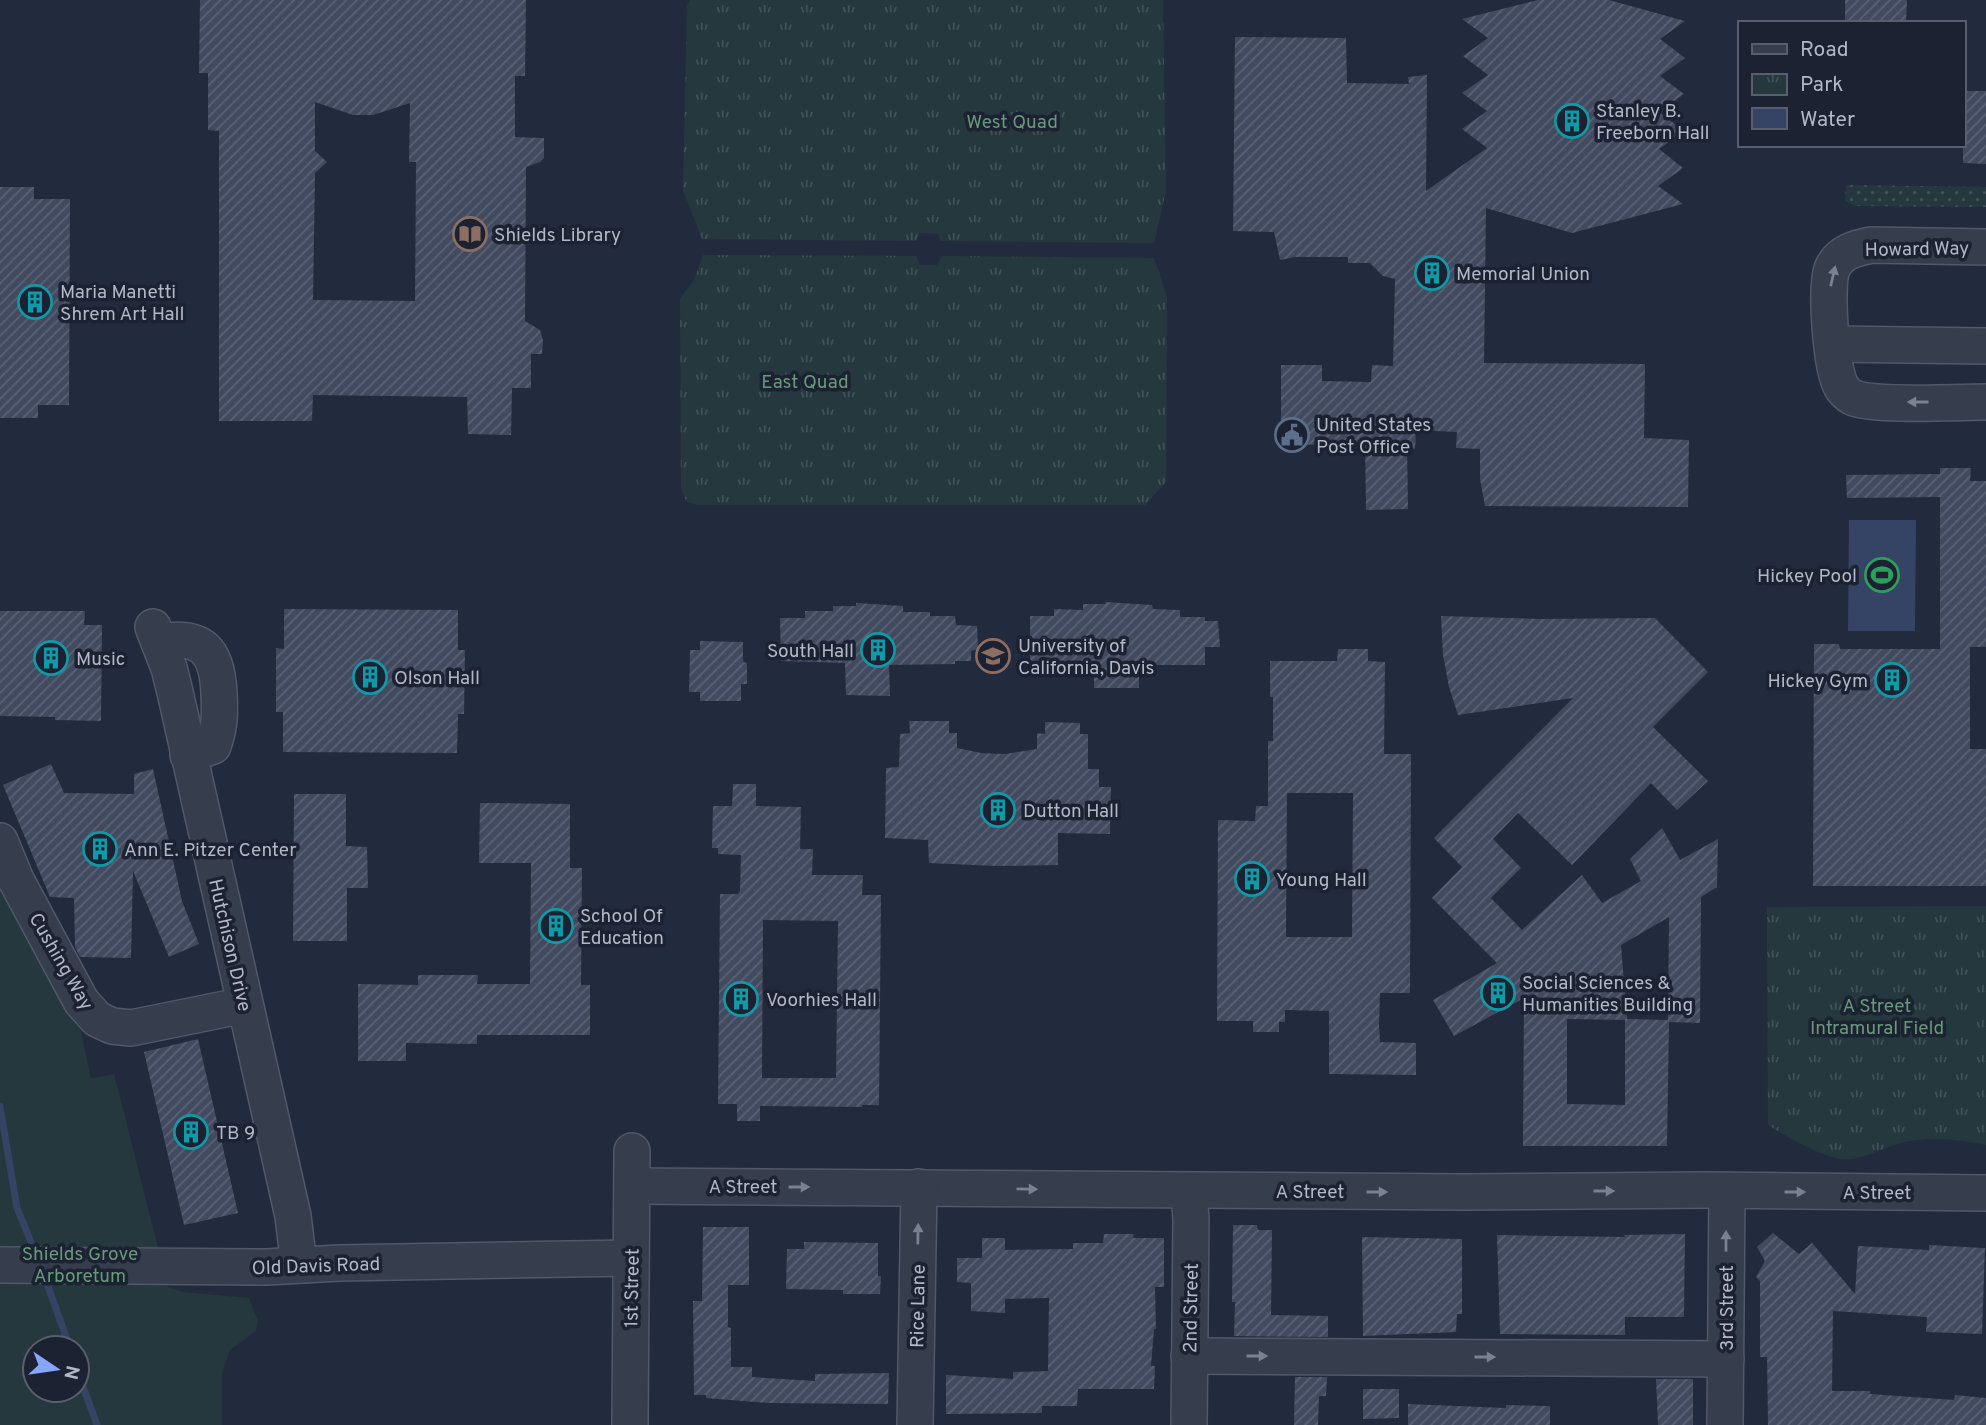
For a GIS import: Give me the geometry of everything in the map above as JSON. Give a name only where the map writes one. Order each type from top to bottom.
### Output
[{"type":"street","name":"Howard Way","points":[[1986,247],[1872,245],[1854,249],[1841,257],[1832,269],[1830,282],[1832,344],[1836,371],[1841,387],[1850,396],[1860,400],[1986,402]]},
{"type":"street","points":[[1832,344],[1986,346]]},
{"type":"street","name":"Hutchison Drive","points":[[188,755],[213,746],[221,724],[218,672],[209,650],[197,642],[156,634],[169,668],[188,755],[293,1216],[299,1265]]},
{"type":"street","name":"Cushing Way","points":[[0,841],[16,880],[81,1001],[97,1019],[112,1026],[131,1028],[245,1004]]},
{"type":"street","name":"1st Street","points":[[630,1425],[632,1151]]},
{"type":"street","name":"A Street","points":[[633,1186],[1189,1191],[1986,1193]]},
{"type":"street","name":"Rice Lane","points":[[915,1425],[919,1187]]},
{"type":"street","name":"2nd Street","points":[[1189,1191],[1189,1425]]},
{"type":"street","name":"3rd Street","points":[[1725,1425],[1727,1191]]},
{"type":"street","name":"Old Davis Road","points":[[8,1265],[266,1268],[631,1258]]},
{"type":"street","points":[[1189,1356],[1726,1359]]},
{"type":"green space","name":"West Quad","points":[[690,0],[1163,0],[1166,191],[1154,243],[941,241],[938,234],[920,233],[916,241],[702,239],[683,190],[687,6]]},
{"type":"green space","points":[[1846,185],[1986,187],[1986,207],[1855,206],[1845,201]]},
{"type":"green space","name":"East Quad","points":[[703,255],[916,256],[920,265],[937,265],[942,256],[1154,258],[1167,297],[1166,482],[1145,505],[698,505],[686,501],[681,488],[680,299],[694,280]]},
{"type":"green space","name":"Shields Grove Arboretum","points":[[0,876],[72,1008],[80,1027],[91,1078],[114,1074],[168,1287],[183,1292],[249,1298],[258,1321],[256,1331],[230,1350],[222,1373],[222,1425],[0,1425]]},
{"type":"green space","name":"A Street Intramural Field","points":[[1986,906],[1986,1145],[1954,1140],[1921,1140],[1900,1143],[1857,1158],[1842,1159],[1814,1150],[1768,1125],[1767,907]]},
{"type":"water","name":"Hickey Pool","points":[[1849,520],[1916,520],[1915,631],[1848,631]]},
{"type":"building","name":"Shields Library","points":[[200,0],[526,0],[525,76],[515,76],[515,137],[544,138],[544,158],[526,167],[525,321],[540,330],[543,340],[542,354],[531,354],[531,388],[512,388],[511,435],[468,434],[467,397],[313,395],[312,421],[219,421],[219,131],[208,130],[208,73],[199,73]],"holes":[[[315,102],[353,115],[373,115],[410,103],[409,162],[416,162],[415,301],[313,300],[315,173],[327,162],[315,151]]]},
{"type":"building","name":"Memorial Union","points":[[1538,0],[1609,0],[1685,21],[1660,39],[1685,58],[1660,76],[1684,94],[1659,112],[1684,131],[1659,149],[1683,168],[1658,186],[1683,204],[1572,233],[1486,208],[1484,363],[1645,364],[1644,438],[1689,440],[1688,507],[1485,506],[1480,479],[1480,449],[1456,448],[1457,432],[1416,430],[1415,449],[1407,448],[1408,509],[1366,510],[1365,442],[1330,441],[1330,445],[1281,444],[1281,365],[1322,365],[1322,381],[1371,382],[1372,365],[1393,366],[1395,279],[1383,276],[1370,263],[1348,263],[1348,257],[1295,257],[1280,260],[1274,232],[1233,231],[1235,37],[1346,38],[1347,83],[1409,84],[1408,77],[1427,75],[1426,191],[1487,148],[1462,129],[1487,111],[1462,93],[1488,75],[1463,56],[1488,38],[1462,19]]},
{"type":"building","points":[[1845,0],[1907,0],[1906,21],[1845,21]]},
{"type":"building","points":[[1965,91],[1986,91],[1986,164],[1963,163]]},
{"type":"building","name":"Maria Manetti Shrem Art Hall","points":[[0,187],[34,187],[34,199],[70,199],[69,405],[38,405],[38,418],[0,418]]},
{"type":"building","name":"Hickey Gym","points":[[1940,468],[1971,468],[1970,481],[1986,481],[1986,647],[1970,647],[1970,749],[1986,749],[1986,886],[1813,886],[1814,644],[1839,644],[1840,649],[1940,649],[1940,497],[1847,498],[1846,475],[1940,474]]},
{"type":"building","points":[[1106,602],[1152,605],[1153,609],[1180,610],[1180,617],[1205,617],[1205,621],[1218,621],[1220,647],[1205,647],[1205,665],[1139,665],[1139,688],[1094,688],[1094,664],[1030,664],[1030,616],[1054,616],[1054,609],[1083,610],[1083,604]]},
{"type":"building","name":"South Hall","points":[[856,603],[903,606],[903,612],[930,612],[930,616],[955,616],[956,625],[977,626],[978,649],[971,651],[971,661],[955,661],[955,664],[889,665],[890,696],[846,695],[845,663],[781,661],[780,618],[805,618],[805,611],[833,611],[833,606],[856,606]]},
{"type":"building","name":"Olson Hall","points":[[284,609],[458,610],[458,650],[465,650],[464,714],[458,714],[457,753],[283,752],[283,712],[276,712],[276,648],[284,649]]},
{"type":"building","name":"Music","points":[[0,611],[85,611],[84,625],[102,625],[101,721],[0,716]]},
{"type":"building","points":[[1441,616],[1655,618],[1708,672],[1653,727],[1708,781],[1677,810],[1651,783],[1572,865],[1518,813],[1493,839],[1521,868],[1491,898],[1522,930],[1582,875],[1602,903],[1641,881],[1630,859],[1662,828],[1680,860],[1718,839],[1717,887],[1701,897],[1700,1023],[1669,1022],[1667,1146],[1523,1146],[1524,998],[1454,1036],[1433,1000],[1497,963],[1432,898],[1462,867],[1434,838],[1573,698],[1458,715],[1443,655]],"holes":[[[1669,917],[1668,1020],[1627,1019],[1621,945]],[[1567,1019],[1625,1020],[1625,1105],[1567,1104]]]},
{"type":"building","points":[[700,641],[743,642],[747,684],[741,684],[741,701],[700,701],[700,692],[689,692],[690,650],[700,650]]},
{"type":"building","name":"Young Hall","points":[[1338,649],[1368,649],[1368,661],[1385,662],[1384,754],[1411,754],[1410,993],[1380,993],[1379,1024],[1380,1042],[1416,1043],[1416,1075],[1329,1074],[1329,1011],[1285,1010],[1285,1022],[1279,1022],[1279,1032],[1253,1032],[1253,1021],[1217,1021],[1218,820],[1255,821],[1256,806],[1268,806],[1268,741],[1273,741],[1270,661],[1337,661]],"holes":[[[1287,793],[1353,793],[1352,937],[1286,937]]]},
{"type":"building","name":"Dutton Hall","points":[[909,721],[949,721],[949,733],[957,733],[957,748],[1005,754],[1037,749],[1037,733],[1045,734],[1045,722],[1080,723],[1080,734],[1088,734],[1088,769],[1099,769],[1099,787],[1111,787],[1110,834],[1058,833],[1058,865],[929,863],[928,840],[885,838],[886,768],[899,767],[900,734],[910,733]]},
{"type":"building","name":"Ann E. Pitzer Center","points":[[51,764],[64,793],[134,794],[134,774],[153,769],[182,901],[199,944],[169,957],[133,871],[131,958],[80,957],[75,947],[74,898],[50,897],[3,785]]},
{"type":"building","name":"Voorhies Hall","points":[[733,784],[756,784],[756,806],[801,807],[800,849],[813,849],[812,875],[863,875],[862,895],[881,895],[879,1105],[760,1106],[760,1121],[737,1121],[737,1104],[718,1104],[720,894],[738,894],[740,891],[741,855],[718,854],[718,848],[712,848],[713,806],[732,806]],"holes":[[[763,920],[838,921],[836,1078],[762,1078]]]},
{"type":"building","points":[[294,794],[346,794],[346,846],[367,847],[368,888],[347,888],[347,941],[293,941]]},
{"type":"building","name":"School Of Education","points":[[480,803],[570,804],[570,868],[582,868],[581,985],[590,985],[590,1035],[477,1035],[477,1044],[406,1043],[406,1061],[358,1061],[358,984],[418,985],[418,975],[478,975],[477,984],[530,984],[531,863],[479,863]]},
{"type":"building","name":"TB 9","points":[[198,1039],[238,1213],[184,1225],[144,1052]]},
{"type":"building","points":[[1233,1225],[1257,1225],[1258,1230],[1272,1230],[1271,1315],[1328,1316],[1328,1337],[1234,1336]]},
{"type":"building","points":[[703,1227],[749,1227],[749,1285],[728,1285],[731,1367],[752,1367],[752,1377],[815,1381],[815,1374],[889,1373],[888,1404],[768,1403],[694,1395],[693,1301],[702,1301]]},
{"type":"building","points":[[1773,1233],[1799,1254],[1812,1243],[1855,1294],[1858,1246],[1929,1250],[1929,1245],[1985,1248],[1982,1334],[1926,1332],[1927,1317],[1833,1311],[1832,1391],[1870,1391],[1870,1394],[1954,1400],[1955,1395],[1986,1398],[1986,1425],[1768,1425],[1767,1357],[1760,1357],[1760,1281],[1756,1277],[1765,1261],[1757,1247]]},
{"type":"building","points":[[1104,1234],[1164,1238],[1164,1287],[1155,1287],[1156,1329],[1151,1366],[1155,1366],[1154,1389],[1078,1389],[1077,1406],[1042,1406],[1042,1413],[946,1414],[946,1375],[1013,1379],[1013,1372],[1048,1371],[1049,1298],[1005,1299],[1005,1313],[971,1311],[971,1283],[957,1282],[957,1258],[982,1258],[982,1238],[1005,1238],[1005,1250],[1073,1249],[1073,1243],[1103,1243]]},
{"type":"building","points":[[1685,1234],[1684,1317],[1625,1317],[1625,1335],[1500,1334],[1497,1235],[1625,1237],[1624,1235]]},
{"type":"building","points":[[1362,1237],[1462,1239],[1462,1314],[1457,1314],[1456,1332],[1363,1336]]},
{"type":"building","points":[[804,1242],[878,1243],[880,1294],[786,1289],[787,1249],[804,1249]]},
{"type":"building","points":[[1295,1377],[1327,1377],[1326,1396],[1319,1396],[1318,1425],[1294,1425]]},
{"type":"building","points":[[1656,1379],[1693,1379],[1693,1425],[1658,1425]]},
{"type":"building","points":[[1363,1389],[1399,1389],[1399,1418],[1363,1419]]},
{"type":"building","points":[[1408,1404],[1506,1408],[1506,1405],[1550,1406],[1550,1425],[1408,1425]]},
{"type":"waterway","points":[[0,1106],[17,1208],[36,1254]]},
{"type":"waterway","points":[[44,1275],[65,1334]]},
{"type":"waterway","points":[[89,1404],[97,1425]]},
{"type":"place","name":"Stanley B. Freeborn Hall","points":[[1572,121]]},
{"type":"place","name":"Shields Library","points":[[470,234]]},
{"type":"place","name":"Memorial Union","points":[[1432,273]]},
{"type":"place","name":"Maria Manetti Shrem Art Hall","points":[[35,302]]},
{"type":"place","name":"United States Post Office","points":[[1292,435]]},
{"type":"place","name":"Hickey Pool","points":[[1882,575]]},
{"type":"place","name":"South Hall","points":[[878,650]]},
{"type":"place","name":"University of California, Davis","points":[[993,656]]},
{"type":"place","name":"Music","points":[[51,658]]},
{"type":"place","name":"Olson Hall","points":[[370,677]]},
{"type":"place","name":"Hickey Gym","points":[[1892,680]]},
{"type":"place","name":"Dutton Hall","points":[[998,810]]},
{"type":"place","name":"Ann E. Pitzer Center","points":[[100,849]]},
{"type":"place","name":"Young Hall","points":[[1252,879]]},
{"type":"place","name":"School Of Education","points":[[556,926]]},
{"type":"place","name":"Social Sciences & Humanities Building","points":[[1498,993]]},
{"type":"place","name":"Voorhies Hall","points":[[741,999]]},
{"type":"place","name":"TB 9","points":[[191,1132]]}]
